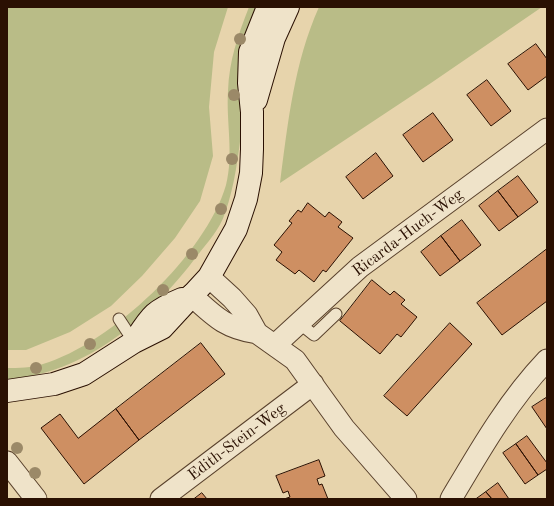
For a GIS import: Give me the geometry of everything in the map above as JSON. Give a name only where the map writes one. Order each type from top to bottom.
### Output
[{"type":"street","points":[[7,391],[54,384],[84,374],[134,342],[162,328],[209,277],[236,229],[246,199],[251,173],[252,112],[249,83],[250,52],[268,7]]},
{"type":"street","points":[[252,112],[274,38],[288,7]]},
{"type":"street","name":"Ricarda-Huch-Weg","points":[[275,345],[360,267],[547,129]]},
{"type":"street","points":[[209,277],[232,298],[247,315],[257,333]]},
{"type":"street","points":[[191,296],[215,317],[237,330],[257,333],[295,360],[344,428],[406,499]]},
{"type":"street","points":[[452,499],[501,418],[530,378],[547,360]]},
{"type":"street","name":"Edith-Stein-Weg","points":[[161,499],[313,384]]},
{"type":"street","points":[[7,462],[36,499]]},
{"type":"lane","points":[[299,323],[314,335],[336,314]]},
{"type":"lane","points":[[119,319],[134,342]]},
{"type":"green space","points":[[7,7],[228,7],[214,52],[209,107],[213,156],[200,201],[175,238],[142,276],[111,306],[70,332],[26,350],[7,350]]},
{"type":"green space","points":[[249,7],[258,7],[238,160],[234,181],[223,219],[217,230],[179,278],[159,300],[138,320],[114,338],[90,354],[63,367],[36,375],[7,379],[7,368],[20,368],[39,365],[70,353],[126,317],[177,267],[199,239],[215,212],[226,185],[230,150],[228,103],[230,69],[241,28]]},
{"type":"green space","points":[[319,7],[542,7],[280,183],[293,93],[303,50]]},
{"type":"building","points":[[536,44],[547,59],[547,76],[528,90],[508,64]]},
{"type":"building","points":[[487,80],[511,111],[491,126],[467,95]]},
{"type":"building","points":[[433,113],[453,140],[423,162],[403,135]]},
{"type":"building","points":[[376,153],[393,176],[363,199],[346,177]]},
{"type":"building","points":[[518,176],[538,202],[518,217],[498,191]]},
{"type":"building","points":[[498,191],[518,217],[499,231],[479,206]]},
{"type":"building","points":[[308,203],[325,217],[329,212],[342,222],[338,227],[353,238],[326,272],[323,270],[314,282],[299,270],[295,274],[276,260],[282,252],[274,245],[292,223],[289,221],[298,210],[301,212]]},
{"type":"building","points":[[462,220],[481,245],[460,261],[441,236]]},
{"type":"building","points":[[441,236],[460,261],[440,276],[421,252]]},
{"type":"building","points":[[547,249],[547,301],[502,335],[477,303]]},
{"type":"building","points":[[372,280],[390,295],[394,291],[405,300],[401,304],[417,317],[401,337],[397,334],[380,354],[340,321]]},
{"type":"building","points":[[450,323],[472,344],[407,416],[384,396]]},
{"type":"building","points":[[201,343],[225,374],[139,440],[116,409]]},
{"type":"building","points":[[546,398],[547,400],[547,429],[532,407]]},
{"type":"building","points":[[116,409],[139,440],[84,484],[41,428],[60,414],[78,438]]},
{"type":"building","points":[[527,436],[547,463],[547,469],[538,475],[516,444]]},
{"type":"building","points":[[516,444],[538,475],[525,484],[503,453]]},
{"type":"building","points":[[319,460],[325,476],[317,479],[319,485],[322,484],[328,499],[284,499],[290,497],[288,491],[283,493],[276,476]]},
{"type":"building","points":[[498,483],[509,499],[492,499],[486,492]]},
{"type":"building","points":[[486,492],[492,499],[476,499]]},
{"type":"building","points":[[202,493],[207,499],[194,499]]}]
